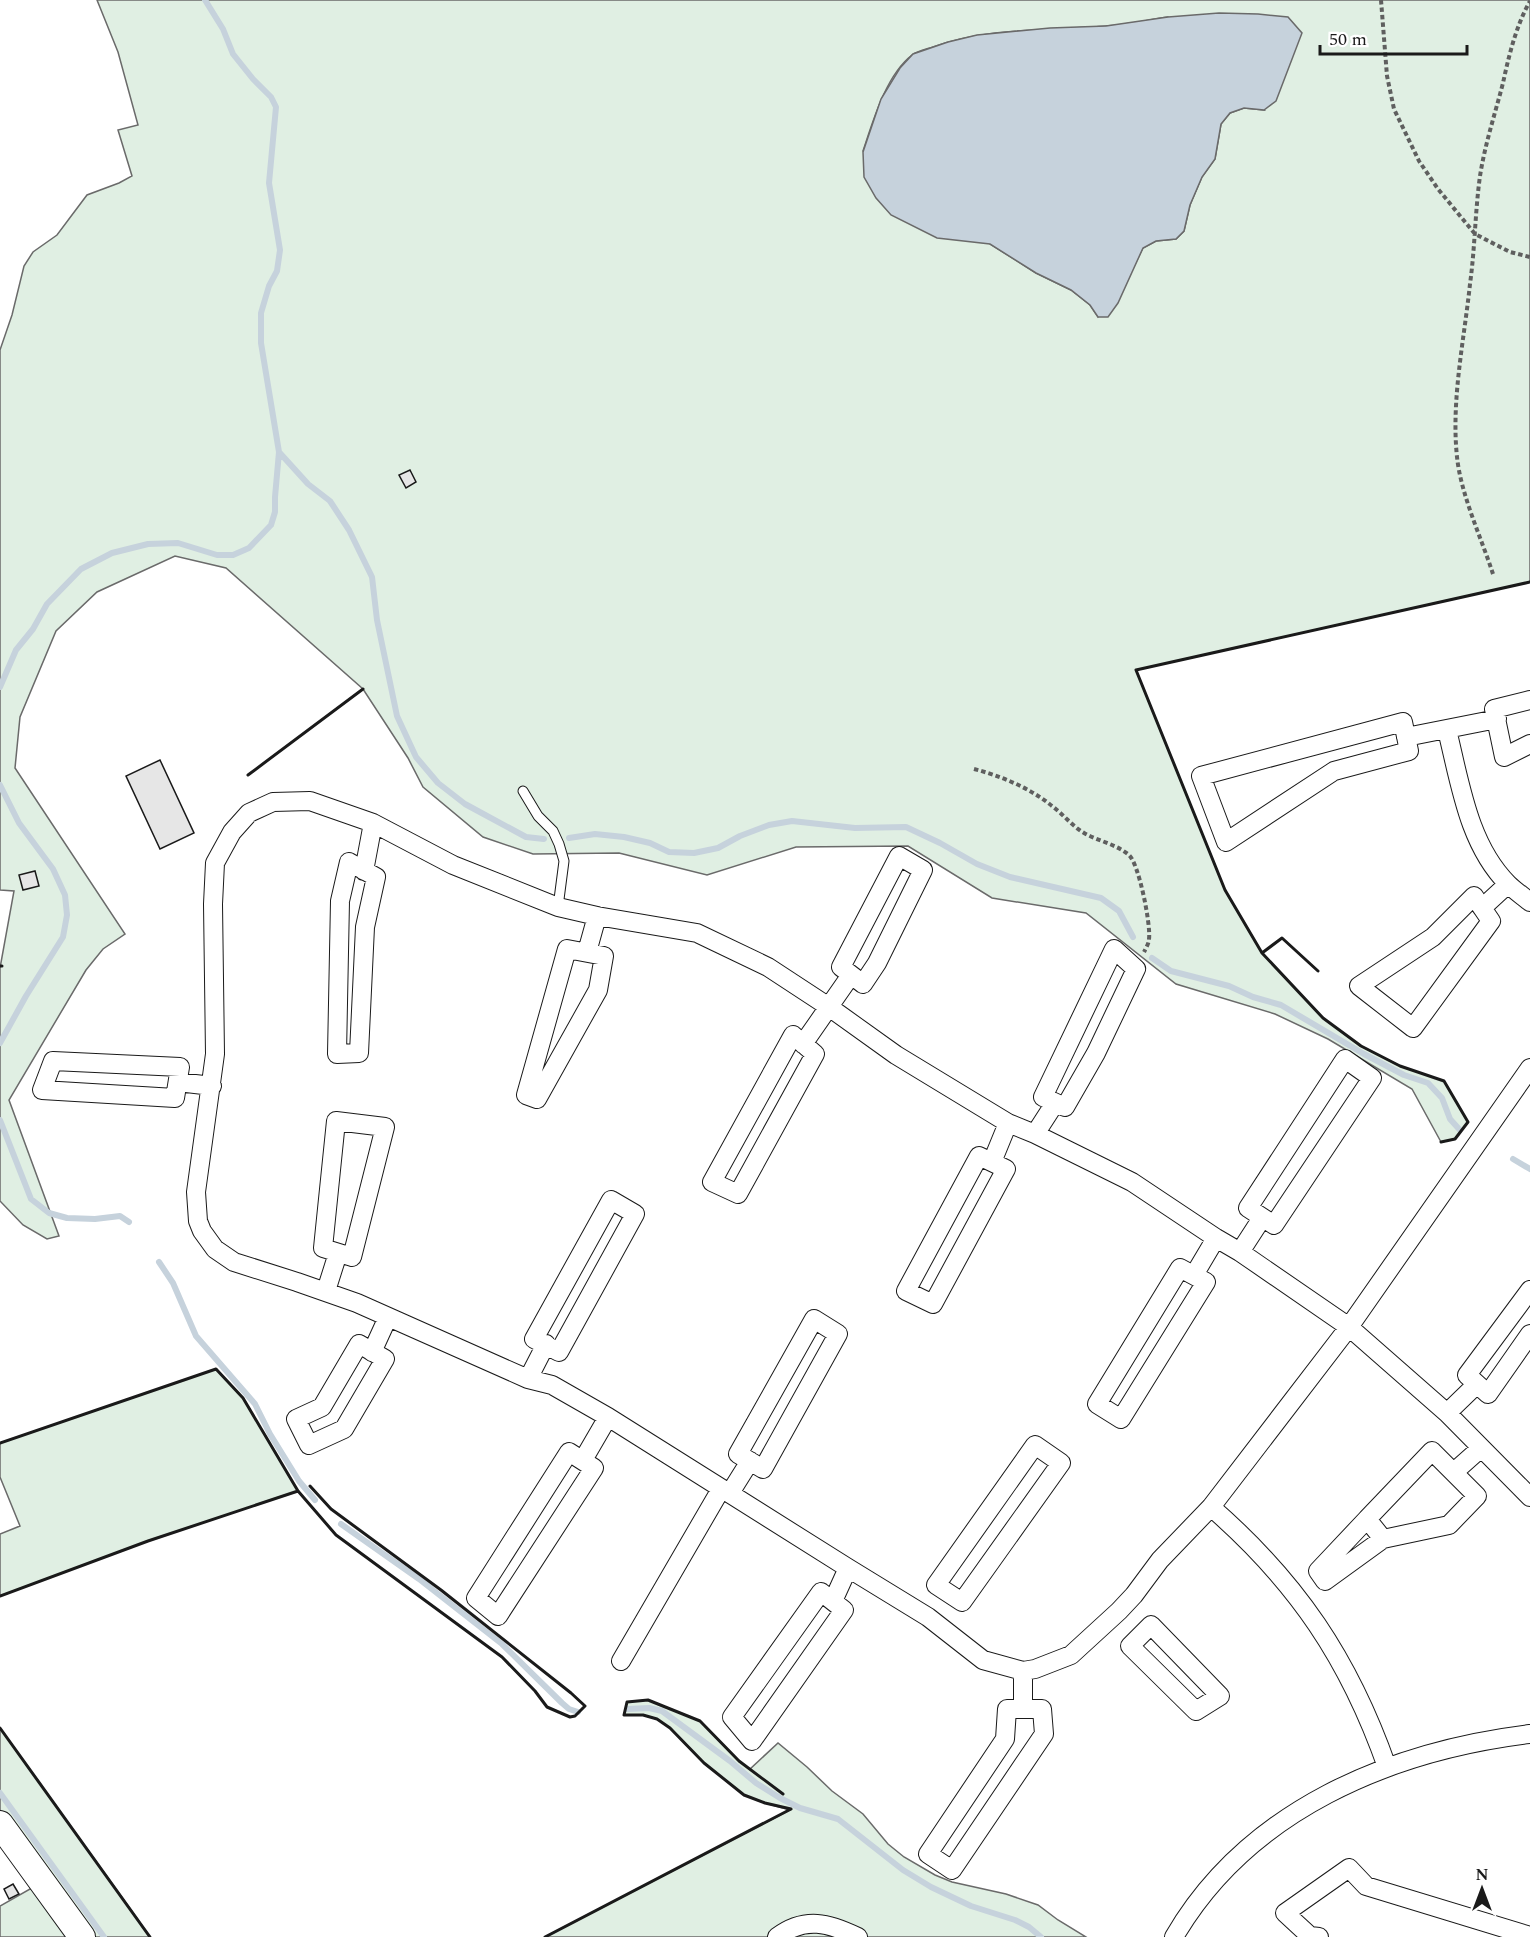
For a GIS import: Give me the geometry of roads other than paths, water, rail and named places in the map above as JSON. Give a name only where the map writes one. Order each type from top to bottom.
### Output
[{"type":"street","points":[[1530,700],[1494,709],[1504,757],[1530,744]]},
{"type":"street","points":[[1406,737],[1497,719]]},
{"type":"street","points":[[1403,722],[1406,737],[1410,752],[1334,771],[1226,842],[1201,776],[1403,722]]},
{"type":"street","points":[[1447,730],[1471,823],[1487,857],[1508,884],[1530,902]]},
{"type":"street","points":[[1530,1068],[1349,1327],[1211,1507],[1161,1560],[1119,1611],[1071,1655],[1035,1669],[1023,1671],[983,1660],[928,1617],[608,1417],[552,1385],[528,1379],[326,1291],[234,1262],[215,1249],[202,1231],[198,1221],[196,1192],[215,1054],[213,904],[215,863],[232,832],[249,813],[273,802],[310,801],[373,823],[453,865],[558,907],[696,933],[768,967],[830,1006],[896,1055],[1008,1123],[1132,1182],[1216,1238],[1240,1251],[1349,1327],[1447,1413],[1530,1497]]},
{"type":"street","points":[[364,870],[373,823]]},
{"type":"street","points":[[899,856],[923,870],[878,963],[864,984],[851,975],[841,967],[899,856]]},
{"type":"street","points":[[349,862],[364,870],[376,877],[365,927],[359,1053],[338,1054],[340,901],[349,862]]},
{"type":"street","points":[[1482,908],[1508,884]]},
{"type":"street","points":[[1474,896],[1482,908],[1491,921],[1413,1028],[1359,986],[1433,937],[1474,896]]},
{"type":"street","points":[[587,952],[597,916]]},
{"type":"street","points":[[567,949],[587,952],[604,956],[598,990],[537,1099],[526,1095],[567,949]]},
{"type":"street","points":[[1114,949],[1136,969],[1096,1053],[1065,1107],[1055,1103],[1043,1097],[1114,949]]},
{"type":"street","points":[[803,1044],[851,975]]},
{"type":"street","points":[[793,1035],[803,1044],[815,1054],[738,1194],[712,1182],[793,1035]]},
{"type":"street","points":[[1345,1059],[1372,1078],[1274,1225],[1262,1218],[1248,1208],[1345,1059]]},
{"type":"street","points":[[52,1061],[180,1067],[178,1082],[175,1098],[42,1090],[52,1061]]},
{"type":"street","points":[[178,1082],[212,1086]]},
{"type":"street","points":[[1035,1134],[1055,1103]]},
{"type":"street","points":[[336,1121],[385,1127],[352,1257],[338,1253],[324,1248],[336,1121]]},
{"type":"street","points":[[992,1162],[1008,1123]]},
{"type":"street","points":[[979,1156],[992,1162],[1006,1169],[933,1304],[906,1291],[979,1156]]},
{"type":"street","points":[[611,1200],[635,1214],[559,1352],[546,1344],[534,1339],[611,1200]]},
{"type":"street","points":[[1240,1251],[1262,1218]]},
{"type":"street","points":[[1194,1275],[1216,1238]]},
{"type":"street","points":[[326,1291],[338,1253]]},
{"type":"street","points":[[1180,1268],[1194,1275],[1206,1282],[1121,1419],[1097,1404],[1180,1268]]},
{"type":"street","points":[[1530,1290],[1467,1374],[1488,1394],[1530,1334]]},
{"type":"street","points":[[372,1352],[388,1317]]},
{"type":"street","points":[[814,1319],[838,1334],[763,1469],[750,1461],[738,1454],[814,1319]]},
{"type":"street","points":[[359,1344],[372,1352],[385,1359],[344,1429],[309,1445],[296,1419],[322,1407],[359,1344]]},
{"type":"street","points":[[528,1379],[546,1344]]},
{"type":"street","points":[[1447,1413],[1477,1384]]},
{"type":"street","points":[[583,1460],[608,1417]]},
{"type":"street","points":[[1035,1445],[1061,1463],[962,1602],[948,1593],[936,1585],[1035,1445]]},
{"type":"street","points":[[1454,1472],[1481,1448]]},
{"type":"street","points":[[1432,1451],[1477,1496],[1449,1525],[1383,1539],[1325,1581],[1318,1571],[1366,1519],[1432,1451]]},
{"type":"street","points":[[569,1452],[583,1460],[594,1468],[498,1616],[476,1598],[569,1452]]},
{"type":"street","points":[[621,1661],[725,1491],[750,1461]]},
{"type":"street","points":[[1211,1507],[1270,1563],[1320,1626],[1359,1695],[1387,1767]]},
{"type":"street","points":[[1366,1519],[1383,1539]]},
{"type":"street","points":[[833,1601],[848,1568]]},
{"type":"street","points":[[820,1592],[833,1601],[844,1610],[752,1740],[732,1717],[820,1592]]},
{"type":"street","points":[[928,1617],[948,1593]]},
{"type":"street","points":[[1119,1611],[1140,1635]]},
{"type":"street","points":[[1151,1625],[1220,1696],[1196,1711],[1130,1646],[1140,1635],[1151,1625]]},
{"type":"street","points":[[1023,1671],[1023,1709]]},
{"type":"street","points":[[1007,1709],[1023,1709],[1042,1709],[1044,1734],[952,1870],[928,1854],[1005,1739],[1007,1709]]},
{"type":"street","points":[[1174,1937],[1201,1897],[1247,1848],[1272,1828],[1327,1794],[1387,1767],[1461,1745],[1530,1734]]},
{"type":"street","points":[[0,1824],[82,1937]]},
{"type":"street","points":[[1319,1937],[1310,1936],[1285,1913],[1349,1868],[1366,1886],[1530,1936]]},
{"type":"street","points":[[777,1937],[794,1927],[819,1923],[831,1925],[858,1937]]},
{"type":"lane","points":[[523,791],[538,816],[553,831],[559,844],[564,861],[558,907]]},
{"type":"waterway","points":[[0,687],[16,650],[33,629],[47,604],[81,569],[112,553],[148,544],[178,543],[217,555],[233,555],[249,548],[271,525],[275,512],[279,452],[261,343],[261,313],[269,286],[277,271],[280,250],[269,183],[276,107],[271,97],[233,54],[223,29],[205,0]]},
{"type":"waterway","points":[[279,452],[308,484],[330,501],[349,530],[372,577],[377,620],[397,716],[416,757],[438,783],[465,804],[526,837],[544,839]]},
{"type":"waterway","points":[[0,785],[19,823],[53,869],[65,895],[67,915],[63,937],[0,1043]]},
{"type":"waterway","points":[[569,838],[595,834],[624,837],[650,843],[669,852],[694,853],[718,848],[740,836],[769,825],[792,821],[855,828],[906,827],[977,864],[1010,877],[1101,898],[1119,911],[1133,937]]},
{"type":"waterway","points":[[1152,958],[1171,971],[1229,986],[1253,997],[1281,1005],[1364,1054],[1404,1075],[1428,1083],[1442,1098],[1450,1119],[1459,1129]]},
{"type":"waterway","points":[[0,1120],[31,1199],[49,1213],[67,1218],[95,1219],[120,1216],[129,1222]]},
{"type":"waterway","points":[[1513,1159],[1530,1169]]},
{"type":"waterway","points":[[159,1262],[173,1283],[196,1336],[255,1404],[270,1434],[299,1481],[315,1500]]},
{"type":"waterway","points":[[341,1524],[419,1579],[502,1644],[562,1703],[578,1712]]},
{"type":"waterway","points":[[628,1709],[649,1708],[662,1711],[756,1783],[780,1798],[800,1808],[838,1819],[903,1870],[931,1887],[971,1906],[1015,1920],[1029,1927],[1041,1937]]},
{"type":"waterway","points":[[0,1793],[104,1937]]}]
